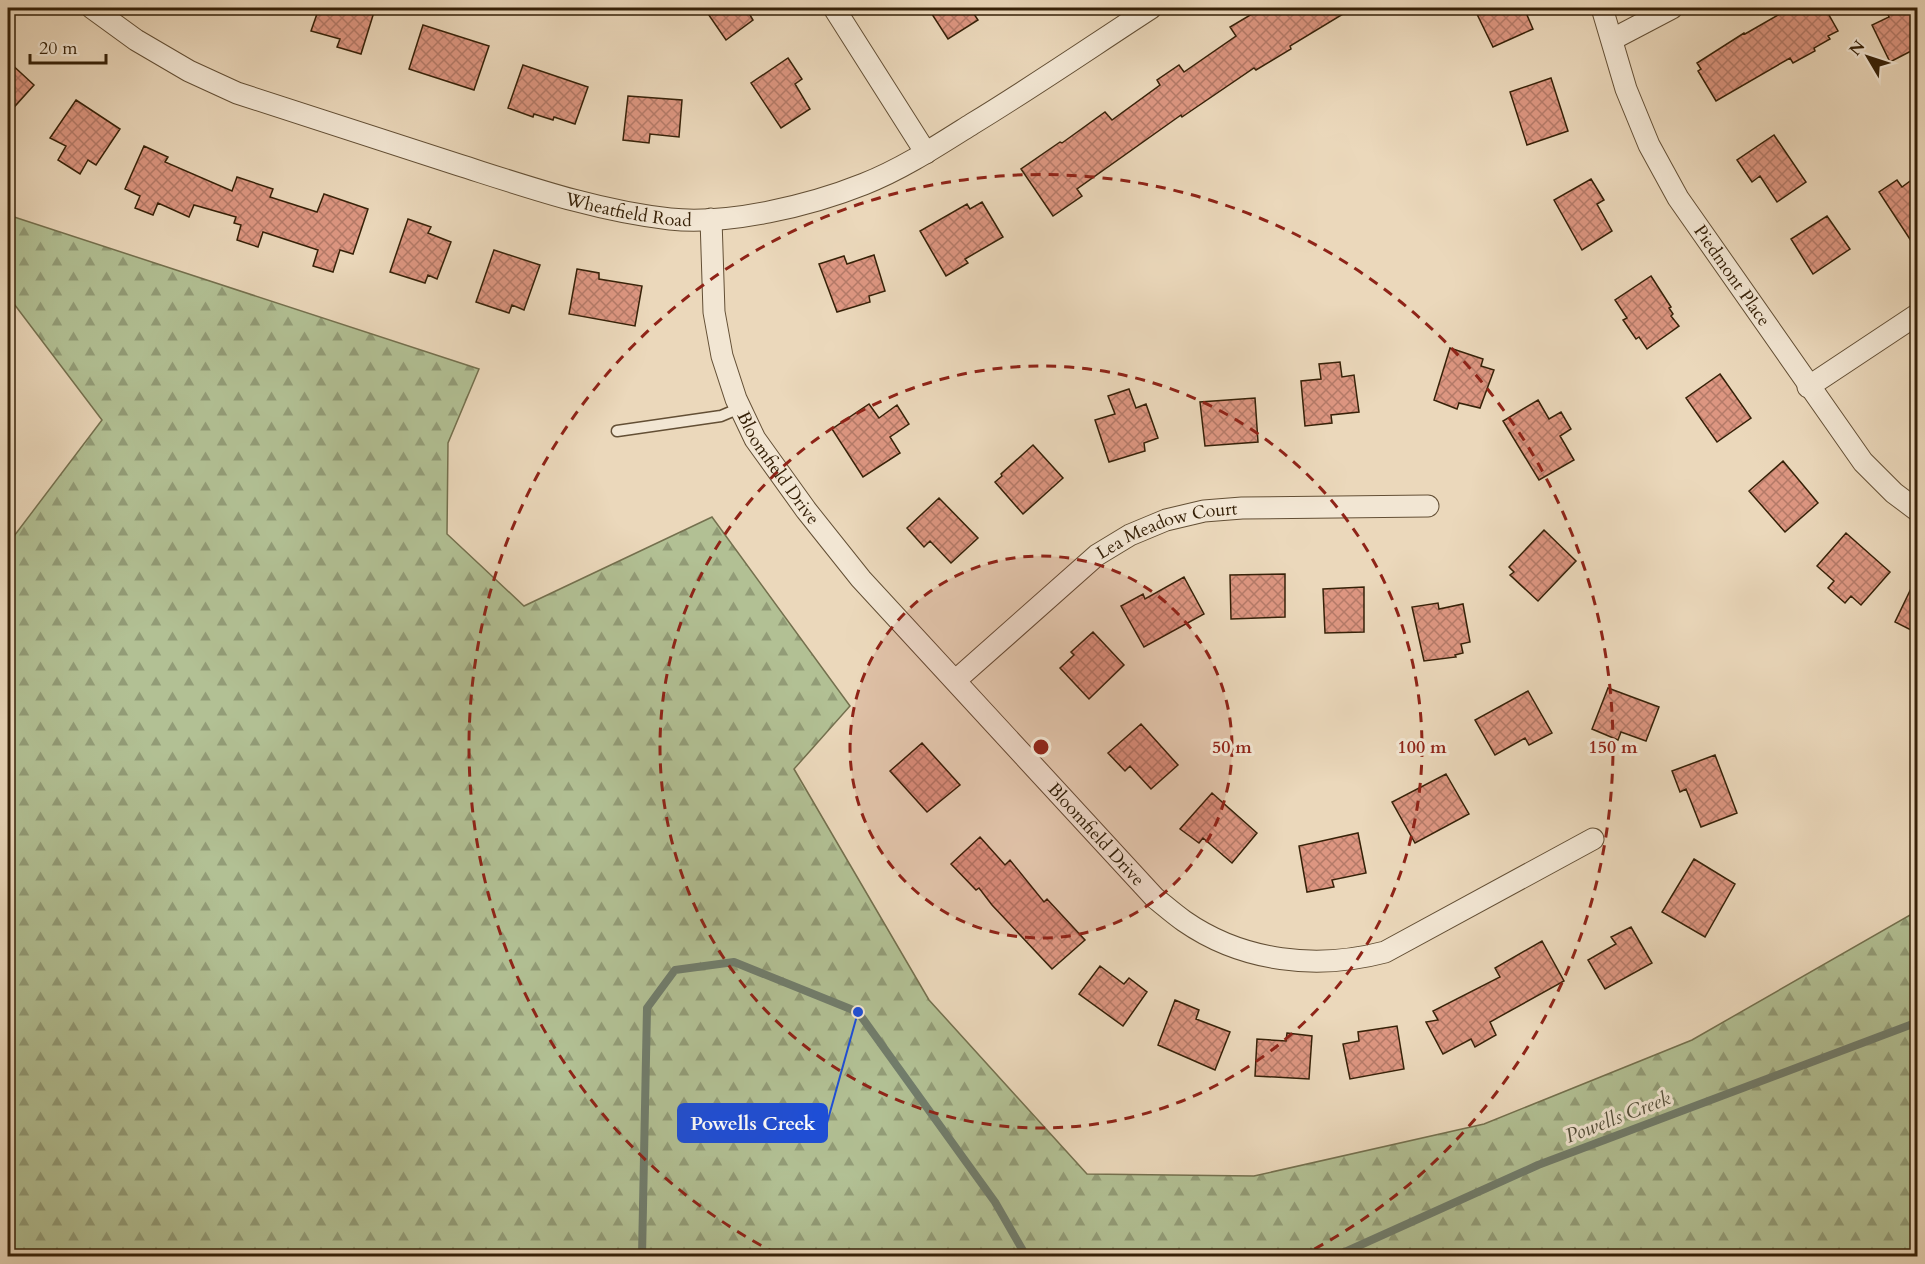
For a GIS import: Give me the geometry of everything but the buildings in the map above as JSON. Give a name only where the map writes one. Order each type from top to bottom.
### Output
[{"type":"street","name":"Wheatfield Road","points":[[92,8],[136,40],[171,61],[237,93],[550,194],[604,208],[672,219],[711,219],[759,213],[813,202],[865,184],[927,153],[1151,8]]},
{"type":"street","points":[[834,8],[927,153]]},
{"type":"street","name":"Piedmont Place","points":[[1602,8],[1626,89],[1649,145],[1677,198],[1863,462],[1894,493],[1917,511]]},
{"type":"street","points":[[1613,39],[1672,8]]},
{"type":"street","name":"Bloomfield Drive","points":[[711,219],[714,312],[722,356],[740,408],[755,439],[806,510],[861,579],[1155,898],[1185,921],[1217,940],[1245,951],[1281,959],[1319,962],[1364,957],[1385,952],[1593,839]]},
{"type":"street","points":[[1809,387],[1917,314]]},
{"type":"street","name":"Lea Meadow Court","points":[[956,680],[1098,555],[1131,535],[1166,520],[1204,511],[1242,508],[1428,506]]},
{"type":"lane","points":[[617,431],[721,416],[740,408]]},
{"type":"green space","points":[[8,215],[479,369],[448,443],[447,534],[524,606],[712,517],[850,706],[794,769],[929,1000],[1087,1174],[1254,1176],[1484,1124],[1692,1040],[1917,911],[1917,1256],[8,1256],[8,544],[102,420],[8,296]]},
{"type":"waterway","name":"Powells Creek","points":[[642,1256],[647,1008],[675,970],[734,962],[858,1012],[995,1202],[1026,1256]]},
{"type":"waterway","name":"Powells Creek","points":[[1336,1256],[1538,1165],[1918,1022]]},
{"type":"place","name":"Powells Creek","points":[[858,1012]]}]
